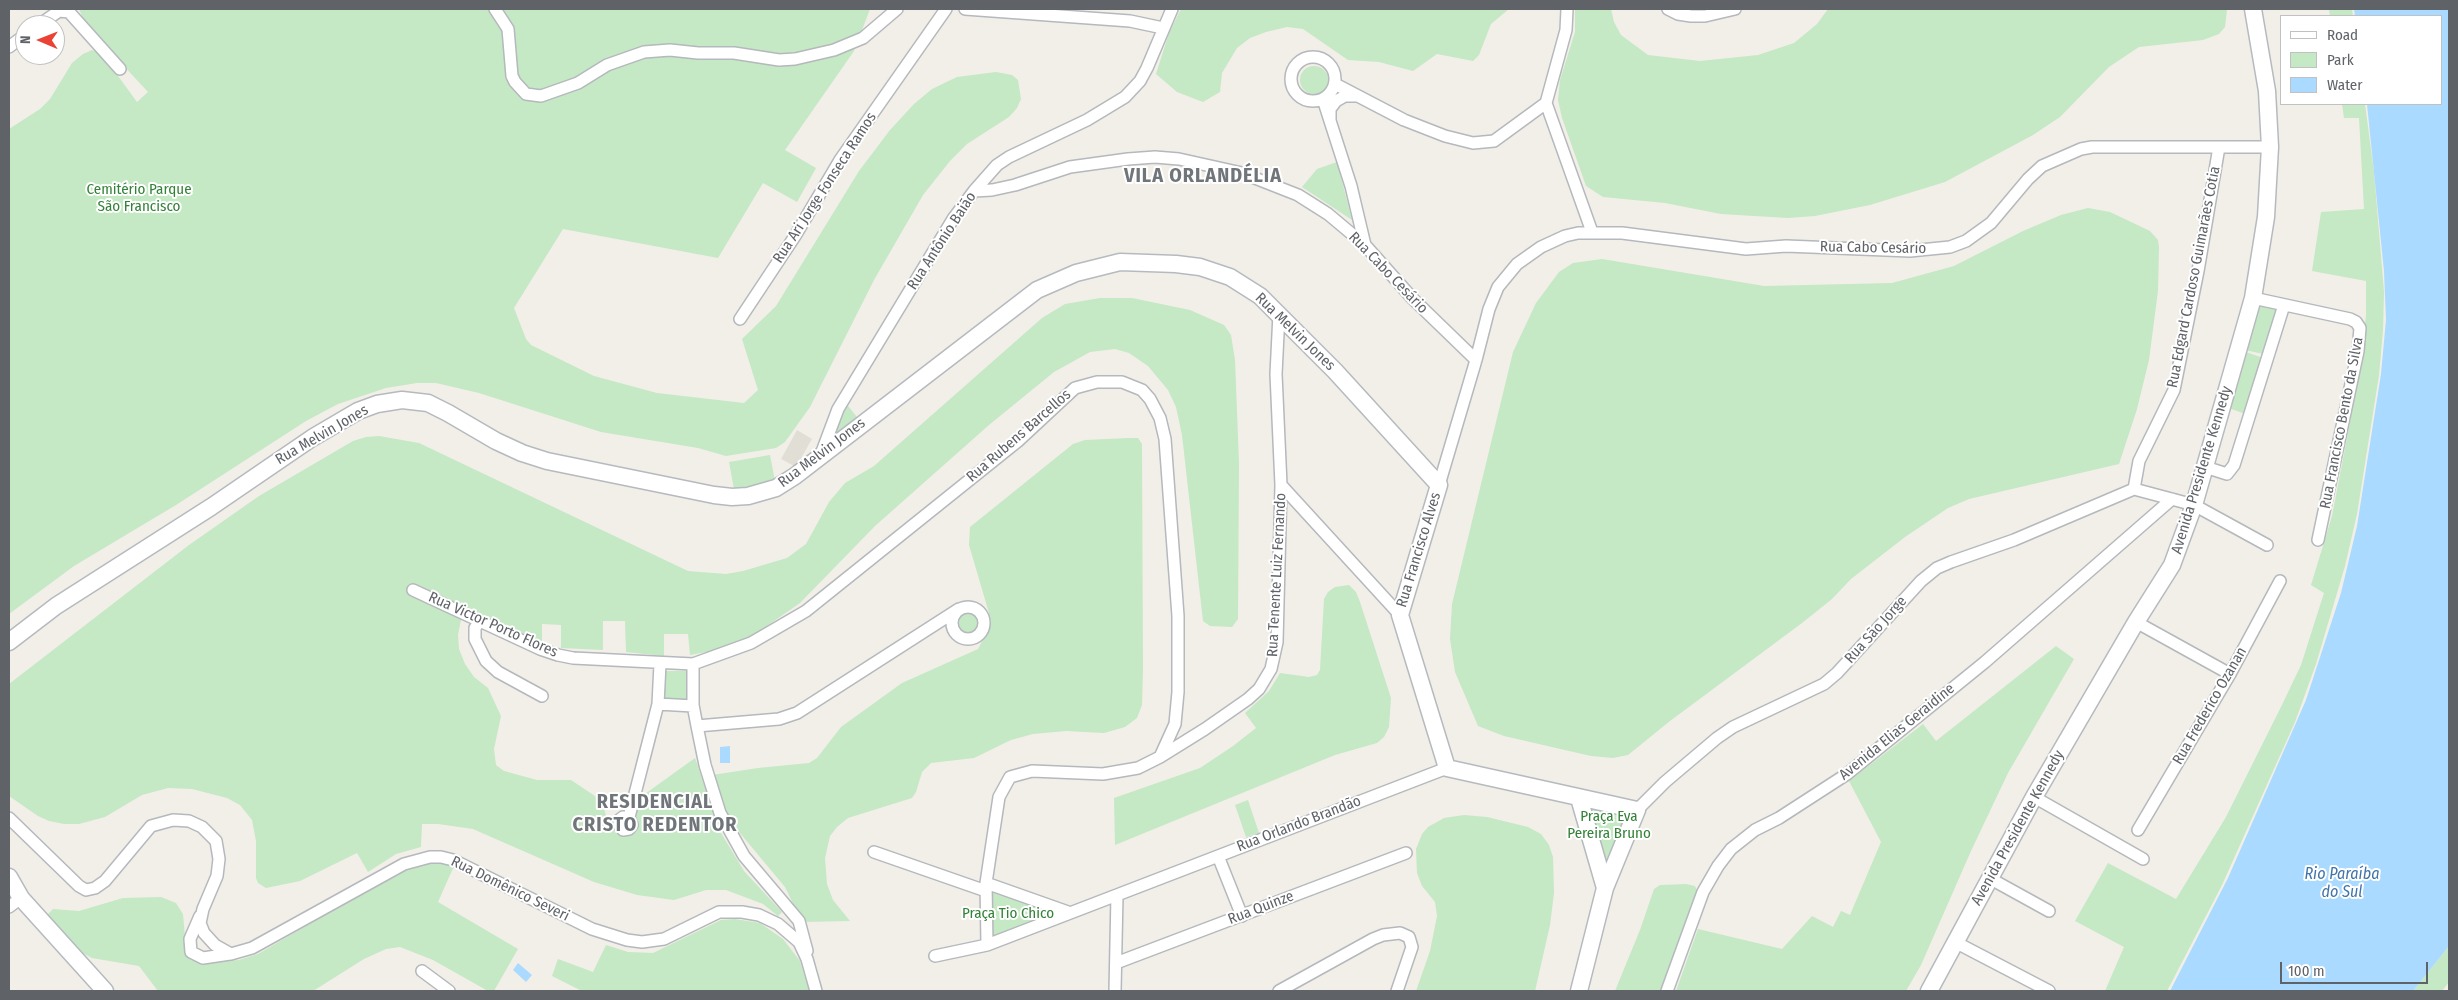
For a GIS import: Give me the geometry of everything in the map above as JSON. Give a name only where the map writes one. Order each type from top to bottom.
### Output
[{"type":"street","points":[[495,9],[508,29],[512,76],[515,82],[526,94],[541,96],[562,90],[607,65],[644,52],[675,50],[698,53],[734,53],[772,60],[795,59],[856,42],[893,12]]},
{"type":"street","name":"Rua Ari Jorge Fonseca Ramos","points":[[740,319],[795,236],[840,160],[946,9]]},
{"type":"street","points":[[966,9],[1122,20],[1164,28]]},
{"type":"street","name":"Rua Antônio Baião","points":[[820,457],[838,409],[953,219],[974,191],[997,165],[1008,157],[1087,120],[1125,97],[1140,81],[1147,68],[1172,9]]},
{"type":"street","points":[[1568,9],[1566,30],[1546,102],[1592,232]]},
{"type":"street","points":[[1668,9],[1678,14],[1691,16],[1735,9]]},
{"type":"street","name":"Avenida Presidente Kennedy","points":[[1929,991],[2034,797],[2136,622],[2172,565],[2194,506],[2253,298],[2266,217],[2270,147],[2267,91],[2253,9]]},
{"type":"street","points":[[56,11],[70,11],[120,69]]},
{"type":"street","points":[[1308,57],[1323,59],[1333,69],[1335,84],[1331,93],[1323,99],[1308,101],[1296,93],[1292,86],[1291,76],[1296,65],[1308,57]]},
{"type":"street","points":[[1335,84],[1404,120],[1444,136],[1480,144],[1494,141],[1504,136],[1546,102]]},
{"type":"street","points":[[1330,121],[1330,109],[1336,101],[1345,96],[1356,96]]},
{"type":"street","points":[[1323,99],[1351,186],[1364,245]]},
{"type":"street","name":"Rua Cabo Cesário","points":[[974,191],[1007,186],[1049,172],[1099,162],[1155,157],[1179,159],[1242,173],[1298,195],[1328,214],[1364,245],[1413,299],[1476,360],[1494,296],[1502,282],[1518,264],[1541,247],[1565,236],[1592,232],[1622,233],[1746,249],[1786,246],[1910,251],[1944,248],[1958,245],[1984,229],[2035,172],[2070,153],[2092,147],[2270,147]]},
{"type":"street","name":"Rua Edgard Cardoso Guimarães Cotia","points":[[2134,489],[2139,461],[2174,390],[2198,271],[2219,147]]},
{"type":"street","name":"Rua Melvin Jones","points":[[9,642],[56,606],[210,507],[312,438],[358,411],[377,404],[395,401],[422,401],[448,412],[496,441],[522,453],[557,463],[723,496],[748,496],[776,488],[820,457],[1031,294],[1076,273],[1120,262],[1200,267],[1230,276],[1243,284],[1279,314],[1335,371],[1439,485]]},
{"type":"street","name":"Rua Francisco Bento da Silva","points":[[2253,298],[2353,320],[2357,323],[2360,331],[2358,351],[2318,540]]},
{"type":"street","points":[[2205,467],[2227,474],[2234,465],[2284,305]]},
{"type":"street","name":"Rua Tenente Luiz Fernando","points":[[986,887],[999,797],[1010,777],[1032,771],[1118,772],[1138,768],[1160,757],[1248,699],[1259,689],[1271,669],[1275,656],[1277,632],[1281,485],[1276,374],[1279,314]]},
{"type":"street","name":"Rua Francisco Alves","points":[[1447,768],[1400,615],[1476,360]]},
{"type":"street","name":"Rua Rubens Barcellos","points":[[573,658],[660,664],[693,664],[751,643],[806,611],[1018,441],[1075,388],[1097,382],[1122,382],[1142,390],[1150,399],[1160,418],[1165,439],[1178,616],[1178,692],[1175,724],[1160,757]]},
{"type":"street","points":[[1281,485],[1400,615]]},
{"type":"street","points":[[2134,489],[2194,506],[2266,545]]},
{"type":"street","name":"Rua São Jorge","points":[[1637,810],[1664,782],[1717,738],[1824,684],[1837,673],[1910,592],[1937,568],[2014,540],[2134,489]]},
{"type":"street","name":"Avenida Elias Geraidine","points":[[1667,991],[1703,892],[1718,866],[1731,849],[1755,830],[1779,818],[1855,768],[1985,662],[2172,499]]},
{"type":"street","name":"Rua Frederico Ozanan","points":[[2138,830],[2230,674],[2280,581]]},
{"type":"street","name":"Rua Victor Porto Flores","points":[[413,590],[540,650],[573,658]]},
{"type":"street","points":[[697,726],[779,719],[797,713],[959,609]]},
{"type":"street","points":[[479,622],[475,628],[475,639],[486,661],[498,672],[542,696]]},
{"type":"street","points":[[2136,622],[2230,674]]},
{"type":"street","points":[[629,818],[658,704],[660,664]]},
{"type":"street","points":[[693,664],[693,706],[712,790],[720,813],[744,856],[793,913],[804,931],[816,991]]},
{"type":"street","points":[[658,704],[693,706]]},
{"type":"street","points":[[1447,768],[1637,810],[1605,888],[1580,991]]},
{"type":"street","name":"Rua Orlando Brandão","points":[[935,956],[987,945],[1068,912],[1447,768]]},
{"type":"street","points":[[2034,797],[2143,859]]},
{"type":"street","points":[[1579,798],[1605,888]]},
{"type":"street","name":"Rua Domênico Severi","points":[[9,818],[79,886],[86,890],[95,888],[105,881],[151,826],[173,820],[199,824],[213,836],[219,859],[217,876],[190,939],[191,952],[203,958],[231,954],[252,948],[398,867],[416,860],[436,857],[453,860],[572,920],[620,939],[642,942],[664,939],[684,931],[714,914],[730,911],[759,915],[785,928],[795,938],[805,952],[811,973]]},
{"type":"street","points":[[874,852],[1068,912]]},
{"type":"street","name":"Rua Quinze","points":[[1116,963],[1406,853]]},
{"type":"street","points":[[1218,856],[1242,916]]},
{"type":"street","points":[[9,877],[15,902],[106,991]]},
{"type":"street","points":[[1990,879],[2049,911]]},
{"type":"street","points":[[986,887],[987,945]]},
{"type":"street","points":[[1115,991],[1116,895]]},
{"type":"street","name":"Rua Domênico Severi","points":[[203,909],[200,923],[204,933],[218,948],[231,954]]},
{"type":"street","points":[[785,928],[790,930],[794,928],[793,913]]},
{"type":"street","points":[[1279,991],[1383,935],[1400,933],[1407,935],[1412,944],[1411,953],[1397,991]]},
{"type":"street","points":[[1956,942],[2049,991]]},
{"type":"street","points":[[422,971],[449,991]]},
{"type":"shaded area","points":[[797,430],[812,439],[796,467],[781,459]]},
{"type":"green space","name":"Cemitério Parque São Francisco","points":[[79,9],[870,9],[854,51],[785,150],[816,168],[797,202],[763,183],[718,258],[563,229],[514,308],[526,339],[531,345],[594,376],[657,393],[744,403],[758,390],[742,339],[776,306],[859,171],[890,130],[914,104],[932,89],[957,77],[996,72],[1012,75],[1018,80],[1021,99],[1017,108],[1009,117],[967,144],[950,161],[923,195],[874,280],[810,407],[785,442],[776,448],[726,456],[698,448],[601,432],[479,393],[436,383],[417,383],[386,388],[338,404],[306,421],[176,505],[74,566],[9,614],[9,129],[40,109],[50,99],[72,63],[83,54],[92,50],[102,54],[137,102],[148,92],[95,35],[84,21]]},
{"type":"green space","points":[[1181,9],[1509,9],[1491,24],[1479,55],[1473,61],[1437,54],[1413,71],[1379,62],[1348,60],[1303,29],[1287,27],[1266,32],[1250,38],[1237,48],[1222,73],[1220,92],[1203,102],[1177,92],[1156,74],[1169,33]]},
{"type":"green space","points":[[1575,9],[1611,9],[1614,22],[1621,35],[1648,55],[1700,61],[1758,55],[1794,43],[1817,24],[1828,9],[2227,10],[2225,27],[2219,34],[2203,40],[2139,47],[2109,67],[2060,117],[2033,135],[1945,182],[1870,205],[1815,216],[1788,218],[1721,214],[1665,203],[1603,197],[1586,186],[1562,118],[1558,100],[1560,80],[1575,32]]},
{"type":"green space","points":[[2329,9],[2352,9],[2353,15],[2330,15]]},
{"type":"green space","points":[[1314,66],[1324,70],[1328,80],[1324,90],[1314,94],[1304,90],[1300,80],[1304,70]]},
{"type":"green space","points":[[2342,105],[2365,105],[2374,172],[2384,292],[2379,375],[2357,514],[2345,566],[2316,664],[2295,722],[2222,885],[2167,991],[2105,991],[2124,947],[2075,921],[2108,863],[2176,899],[2226,817],[2281,707],[2301,665],[2324,593],[2311,585],[2332,516],[2360,370],[2366,315],[2366,281],[2312,271],[2321,212],[2364,209],[2359,118],[2344,118]]},
{"type":"green space","points":[[1337,162],[1352,220],[1302,187],[1317,169]]},
{"type":"green space","points":[[2088,208],[2110,212],[2150,231],[2158,240],[2159,247],[2158,291],[2149,360],[2137,409],[2119,464],[1969,499],[1948,508],[1905,537],[1851,579],[1832,599],[1802,623],[1670,721],[1628,755],[1613,758],[1591,756],[1504,736],[1478,726],[1455,672],[1450,639],[1452,604],[1513,352],[1536,303],[1559,272],[1573,263],[1602,259],[1764,286],[1892,283],[1954,266],[2023,231],[2061,215]]},
{"type":"green space","points":[[1100,298],[1132,298],[1190,310],[1224,325],[1231,335],[1235,360],[1239,463],[1238,619],[1232,627],[1210,626],[1203,621],[1182,435],[1176,407],[1168,390],[1148,366],[1129,353],[1115,349],[1090,352],[1054,372],[989,425],[875,526],[800,603],[748,639],[717,650],[690,655],[688,634],[664,634],[664,656],[626,652],[625,621],[603,621],[603,650],[561,648],[561,625],[542,624],[542,643],[488,617],[482,618],[468,611],[461,620],[458,635],[459,649],[465,664],[474,677],[488,688],[501,716],[494,749],[496,765],[504,771],[537,780],[571,780],[602,803],[610,827],[620,833],[636,820],[638,799],[695,758],[721,833],[744,871],[782,912],[778,916],[763,904],[726,890],[706,890],[674,900],[637,895],[594,882],[473,829],[438,824],[422,824],[421,847],[396,854],[368,872],[357,853],[300,881],[266,888],[258,883],[256,878],[256,841],[252,820],[240,805],[227,798],[192,789],[168,788],[142,795],[105,817],[79,824],[64,824],[49,821],[38,816],[9,796],[9,684],[189,545],[259,496],[353,441],[379,436],[419,443],[688,571],[726,574],[743,571],[787,558],[806,544],[829,502],[845,483],[874,466],[1042,318],[1065,304]]},
{"type":"green space","points":[[2257,304],[2279,310],[2268,355],[2245,350]]},
{"type":"green space","points":[[2243,351],[2266,359],[2248,415],[2226,407]]},
{"type":"green space","points":[[845,402],[860,421],[824,451]]},
{"type":"green space","points":[[1138,438],[1142,444],[1143,669],[1142,705],[1137,718],[1125,727],[1104,733],[1066,731],[1033,734],[1011,740],[974,758],[931,763],[922,772],[916,792],[912,798],[848,818],[830,836],[825,858],[827,884],[833,900],[850,921],[802,922],[785,887],[724,814],[712,775],[809,763],[817,758],[841,727],[902,683],[978,649],[987,632],[989,613],[969,545],[970,527],[1073,444],[1085,440]]},
{"type":"green space","points":[[770,455],[775,481],[734,489],[729,462]]},
{"type":"green space","points":[[1349,585],[1356,592],[1360,602],[1391,698],[1389,727],[1384,737],[1377,743],[1335,755],[1115,845],[1114,798],[1200,768],[1233,746],[1256,728],[1245,713],[1269,691],[1280,673],[1309,677],[1317,675],[1320,670],[1324,599],[1328,592],[1335,587]]},
{"type":"green space","points":[[968,612],[973,613],[979,619],[979,629],[973,635],[968,636],[963,635],[957,629],[956,624],[957,619],[963,613]]},
{"type":"green space","points":[[2056,646],[2074,659],[2008,773],[1971,851],[1921,965],[1906,991],[1676,991],[1698,929],[1782,949],[1812,916],[1833,927],[1841,911],[1850,915],[1881,842],[1849,781],[1923,724],[1936,741]]},
{"type":"green space","points":[[663,671],[690,671],[691,702],[663,702]]},
{"type":"green space","name":"Praça Eva Pereira Bruno","points":[[1579,798],[1637,810],[1605,888]]},
{"type":"green space","points":[[1248,800],[1259,833],[1246,837],[1235,805]]},
{"type":"green space","points":[[1464,815],[1487,817],[1528,827],[1541,834],[1549,845],[1553,857],[1554,893],[1550,925],[1535,991],[1416,991],[1430,951],[1437,916],[1435,902],[1422,886],[1417,873],[1416,849],[1422,834],[1428,827],[1444,818]]},
{"type":"green space","points":[[434,861],[454,866],[438,902],[518,949],[494,991],[488,991],[433,960],[400,947],[386,949],[364,959],[313,991],[158,991],[139,966],[92,958],[66,944],[46,916],[53,909],[79,911],[123,898],[161,897],[176,903],[183,914],[185,937],[193,959],[203,963],[239,960],[258,954],[402,870]]},
{"type":"green space","points":[[1686,884],[1695,886],[1698,893],[1663,991],[1615,991],[1640,930],[1654,889],[1660,885]]},
{"type":"green space","name":"Praça Tio Chico","points":[[989,888],[1060,913],[990,941]]},
{"type":"green space","points":[[735,919],[760,923],[783,939],[800,961],[809,991],[582,991],[552,976],[558,959],[593,972],[606,945],[628,952],[653,953],[721,920]]},
{"type":"green space","points":[[2449,946],[2449,982],[2442,991],[2413,991]]},
{"type":"water","name":"Rio Paraíba do Sul","points":[[2354,9],[2449,9],[2449,946],[2413,991],[2170,991],[2228,878],[2306,700],[2341,593],[2357,526],[2381,374],[2386,320],[2384,271],[2367,105],[2443,105],[2443,15],[2355,15]]},
{"type":"water","points":[[730,746],[730,763],[720,763],[720,747]]},
{"type":"water","points":[[518,963],[532,975],[526,982],[513,970]]},
{"type":"district","name":"VILA ORLANDÉLIA","points":[[1203,176]]},
{"type":"district","name":"RESIDENCIAL CRISTO REDENTOR","points":[[655,814]]}]
